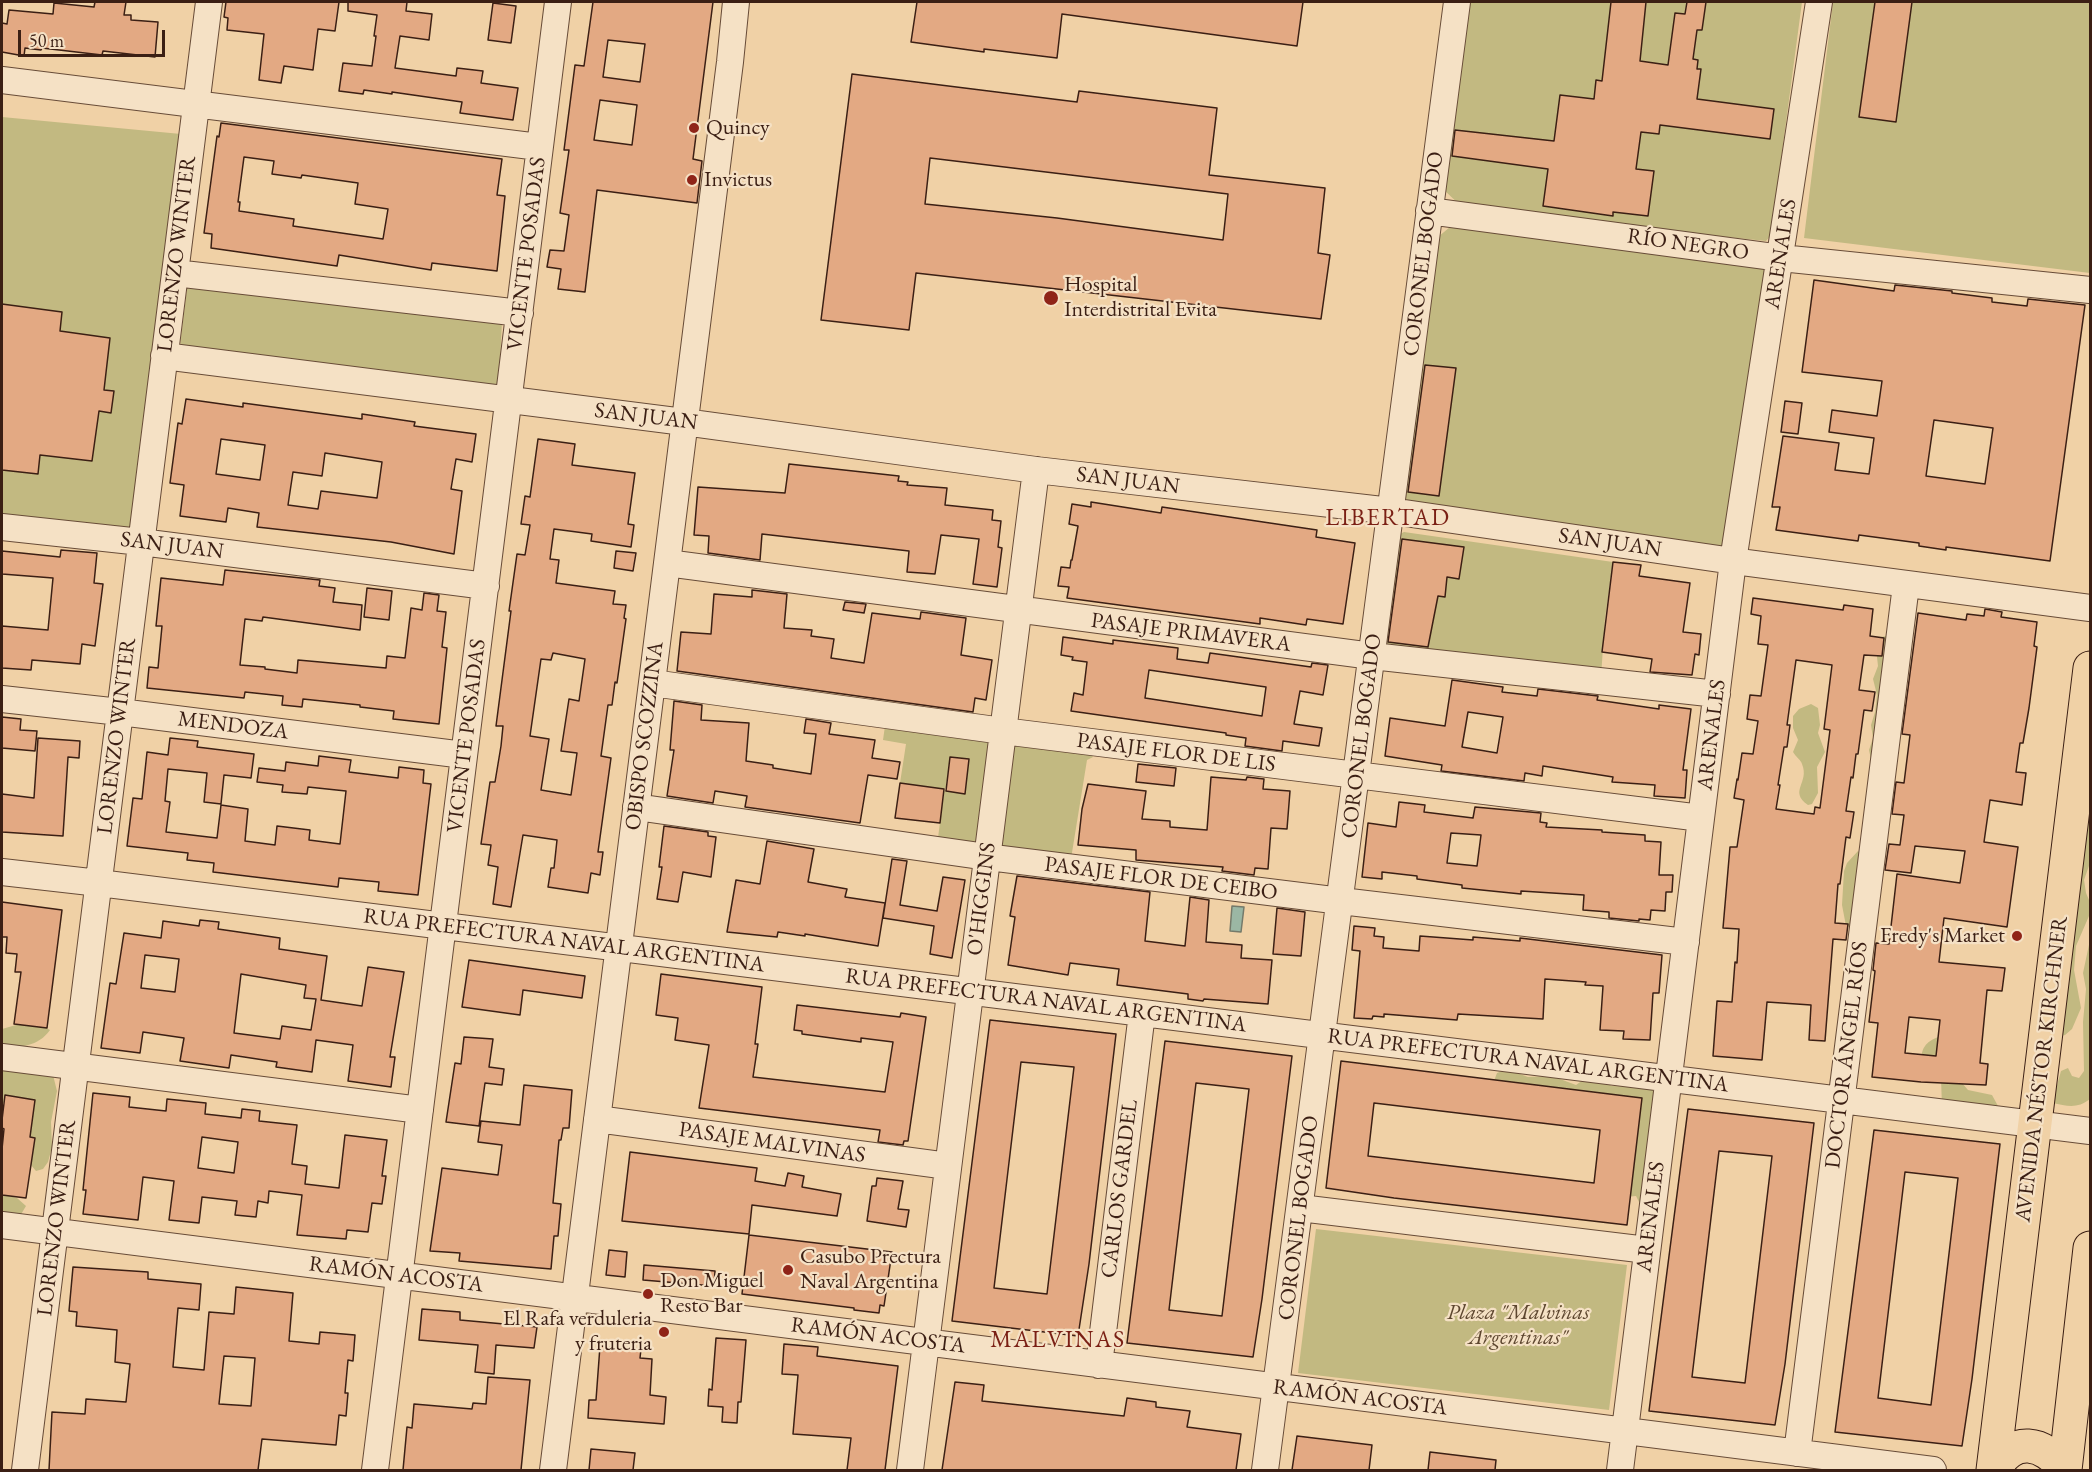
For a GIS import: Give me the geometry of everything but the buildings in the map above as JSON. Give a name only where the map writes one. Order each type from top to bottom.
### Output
[{"type":"main road","name":"AVENIDA NÉSTOR KIRCHNER","points":[[1994,1470],[2091,668]]},
{"type":"main road","points":[[2064,1470],[2091,1248]]},
{"type":"main road","points":[[1994,1470],[2000,1460],[2012,1450],[2028,1446],[2044,1449],[2056,1458],[2064,1470]]},
{"type":"street","name":"LORENZO WINTER","points":[[25,1470],[209,2]]},
{"type":"street","name":"VICENTE POSADAS","points":[[375,1470],[558,2]]},
{"type":"street","name":"OBISPO SCOZZINA","points":[[553,1470],[736,2]]},
{"type":"street","name":"CORONEL BOGADO","points":[[1265,1470],[1457,2]]},
{"type":"street","name":"ARENALES","points":[[1620,1470],[1733,561],[1820,2]]},
{"type":"street","points":[[2,80],[539,147]]},
{"type":"street","name":"RÍO NEGRO","points":[[1429,211],[1781,258],[2091,291]]},
{"type":"street","points":[[175,273],[520,313]]},
{"type":"street","name":"SAN JUAN","points":[[164,356],[684,422],[1036,470],[1391,511],[1906,585],[2091,608]]},
{"type":"street","name":"O'HIGGINS","points":[[910,1470],[1036,470]]},
{"type":"street","name":"SAN JUAN","points":[[2,527],[141,542],[486,586]]},
{"type":"street","name":"PASAJE PRIMAVERA","points":[[667,563],[1372,656],[1717,694]]},
{"type":"street","name":"DOCTOR ÁNGEL RÍOS","points":[[1782,1458],[1842,1100],[1906,585]]},
{"type":"street","name":"PASAJE FLOR DE LIS","points":[[652,683],[1003,731],[1701,818]]},
{"type":"street","name":"MENDOZA","points":[[2,699],[464,755]]},
{"type":"street","name":"PASAJE FLOR DE CEIBO","points":[[636,807],[987,857],[1686,942]]},
{"type":"street","name":"RUA PREFECTURA NAVAL ARGENTINA","points":[[2,872],[2091,1131]]},
{"type":"street","name":"CARLOS GARDEL","points":[[1099,1365],[1142,1013]]},
{"type":"street","points":[[2,1057],[420,1110]]},
{"type":"street","name":"PASAJE MALVINAS","points":[[597,1119],[948,1166]]},
{"type":"street","points":[[1300,1208],[1647,1250]]},
{"type":"street","name":"RAMÓN ACOSTA","points":[[2,1225],[1624,1431],[1782,1458],[1933,1470]]},
{"type":"green space","points":[[1464,2],[1802,2],[1771,235],[1766,241],[1465,210],[1443,189]]},
{"type":"green space","points":[[1833,2],[2090,2],[2090,273],[1804,238]]},
{"type":"green space","points":[[2,117],[181,134],[129,534],[2,519]]},
{"type":"green space","points":[[1456,222],[1761,264],[1765,269],[1731,548],[1725,554],[1398,506],[1438,237]]},
{"type":"green space","points":[[187,288],[502,321],[499,386],[180,346]]},
{"type":"green space","points":[[1404,532],[1613,562],[1605,618],[1601,677],[1385,650],[1400,534]]},
{"type":"green space","points":[[1891,635],[1908,674],[1908,680],[1872,764],[1869,750],[1873,738],[1871,725],[1877,695],[1873,679],[1878,666],[1876,648],[1881,637]]},
{"type":"green space","points":[[1811,704],[1818,708],[1820,725],[1818,733],[1825,752],[1817,767],[1818,793],[1812,804],[1808,805],[1802,800],[1799,791],[1804,771],[1793,752],[1798,740],[1793,728],[1793,716],[1799,709]]},
{"type":"green space","points":[[2090,704],[2090,863],[2084,880],[2089,900],[2089,916],[2076,946],[2074,970],[2081,1008],[2072,1029],[2058,1037]]},
{"type":"green space","points":[[885,726],[992,738],[979,851],[937,846],[944,790],[900,783],[906,744],[883,740]],"holes":[[[950,757],[969,759],[965,793],[944,790]]]},
{"type":"green space","points":[[1021,742],[1087,750],[1093,757],[1087,760],[1070,865],[997,857],[1009,749]]},
{"type":"green space","points":[[1858,851],[1864,859],[1858,921],[1850,927],[1846,926],[1842,905],[1844,871],[1847,863]]},
{"type":"green space","points":[[2090,940],[2090,1099],[2068,1106],[2052,1103],[2061,1071],[2068,1068],[2072,1076],[2079,1078],[2084,1071],[2083,1022],[2086,989],[2083,973]]},
{"type":"green space","points":[[23,1023],[39,1024],[50,1030],[34,1043],[2,1048],[2,1029]]},
{"type":"green space","points":[[1944,1035],[1962,1083],[1968,1090],[1992,1095],[1998,1106],[1997,1109],[1942,1107],[1941,1078],[1921,1060],[1927,1043]]},
{"type":"green space","points":[[2,1068],[53,1075],[57,1091],[51,1122],[52,1147],[48,1162],[43,1169],[36,1171],[31,1165],[6,1102],[2,1104]]},
{"type":"green space","points":[[1512,1071],[1528,1077],[1552,1076],[1576,1085],[1583,1080],[1608,1082],[1611,1086],[1648,1087],[1660,1093],[1640,1204],[1636,1196],[1625,1197],[1631,1137],[1494,1081],[1497,1073]]},
{"type":"green space","points":[[2,1194],[17,1198],[26,1206],[20,1216],[2,1217]]},
{"type":"green space","name":"Plaza \"Malvinas Argentinas\"","points":[[1316,1229],[1627,1265],[1609,1410],[1298,1373]]},
{"type":"shaded area","points":[[1232,906],[1244,907],[1241,932],[1230,931]]},
{"type":"place","name":"Quincy","points":[[694,128]]},
{"type":"place","name":"Invictus","points":[[692,180]]},
{"type":"place","name":"Hospital Interdistrital Evita","points":[[1051,298]]},
{"type":"place","name":"Fredy's Market","points":[[2017,936]]},
{"type":"place","name":"Casubo Prectura Naval Argentina","points":[[788,1270]]},
{"type":"place","name":"Don Miguel Resto Bar","points":[[648,1294]]},
{"type":"place","name":"El Rafa verduleria y fruteria","points":[[664,1332]]},
{"type":"district","name":"LIBERTAD","points":[[1388,518]]},
{"type":"district","name":"MALVINAS","points":[[1058,1340]]}]
